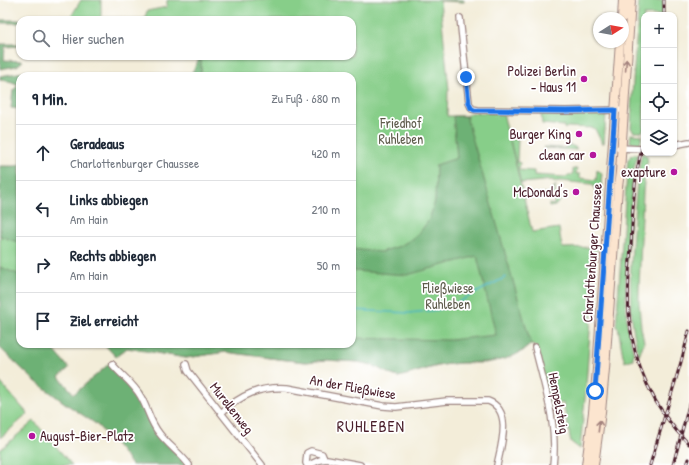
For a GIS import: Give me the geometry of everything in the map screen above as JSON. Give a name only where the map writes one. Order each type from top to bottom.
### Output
[{"type":"main road","points":[[622,12],[623,0]]},
{"type":"main road","name":"Charlottenburger Chaussee","points":[[619,110],[630,0]]},
{"type":"main road","name":"Charlottenburger Chaussee","points":[[594,465],[602,398],[619,110],[620,48]]},
{"type":"main road","name":"Charlottenburger Chaussee","points":[[586,465],[596,383],[617,148]]},
{"type":"street","points":[[460,18],[469,103],[472,109],[566,111],[619,110]]},
{"type":"street","points":[[677,144],[689,142]]},
{"type":"street","points":[[617,148],[641,149]]},
{"type":"street","name":"Hempelsteig","points":[[535,347],[554,430],[554,465]]},
{"type":"street","points":[[112,364],[141,396],[152,422],[160,435],[189,465]]},
{"type":"street","name":"Murellenweg","points":[[186,364],[188,371],[262,465]]},
{"type":"street","name":"An der Fließwiese","points":[[221,412],[247,394],[261,389],[279,387],[292,388],[396,407],[447,401],[488,401],[499,410],[504,424],[497,465]]},
{"type":"street","points":[[324,459],[322,454],[311,451],[307,453],[306,462],[308,465],[324,459],[360,465]]},
{"type":"green space","points":[[81,0],[101,0],[101,16],[71,16]]},
{"type":"green space","name":"Friedhof Ruhleben","points":[[167,0],[464,0],[464,2],[440,1],[449,90],[447,116],[466,116],[470,113],[503,112],[509,139],[518,139],[517,162],[520,163],[519,170],[534,171],[534,175],[566,177],[572,175],[573,169],[577,169],[576,174],[580,174],[580,178],[596,180],[597,170],[602,173],[602,198],[596,197],[595,187],[591,184],[560,181],[554,182],[553,180],[521,183],[510,141],[523,194],[552,193],[553,188],[556,185],[555,189],[557,196],[561,198],[555,206],[549,207],[549,204],[554,205],[554,199],[539,197],[524,198],[532,232],[559,228],[562,248],[598,247],[596,250],[580,449],[571,442],[563,403],[549,406],[535,345],[531,344],[523,351],[496,361],[442,365],[398,377],[372,365],[358,362],[326,360],[306,362],[226,352],[186,358],[156,353],[265,348],[356,348],[356,72],[201,72],[201,60],[356,60],[356,16],[145,16],[147,11],[167,7]]},
{"type":"green space","points":[[639,0],[663,0],[663,12],[641,12],[641,132],[634,132],[631,128]]},
{"type":"green space","points":[[0,20],[16,20],[16,23],[0,23]]},
{"type":"green space","points":[[0,44],[16,44],[16,46],[5,47],[4,60],[23,61],[17,66],[0,69]]},
{"type":"green space","points":[[198,60],[201,60],[201,72],[192,72]]},
{"type":"green space","points":[[16,73],[16,84],[0,81],[0,76]]},
{"type":"green space","points":[[16,88],[16,109],[11,108],[13,90]]},
{"type":"green space","points":[[541,112],[606,114],[604,143],[602,143],[595,129],[593,128],[567,127],[565,129],[564,126],[542,124]]},
{"type":"green space","name":"Fließwiese Ruhleben","points":[[453,116],[466,116],[531,344],[521,352],[500,360],[489,362],[455,363],[437,366],[398,377],[372,365],[358,362],[326,360],[306,362],[226,352],[186,358],[127,348],[356,348],[356,338],[449,340],[496,335],[477,256],[407,275],[356,271],[356,249],[381,252],[400,246],[417,236],[429,220],[435,201],[436,165],[457,158]]},
{"type":"green space","points":[[631,134],[641,135],[640,144],[630,142]]},
{"type":"green space","points":[[570,145],[575,147],[576,150],[543,148],[564,148]]},
{"type":"green space","points":[[634,154],[638,154],[633,172],[626,278],[626,303],[627,324],[634,355],[633,359],[625,362],[618,327],[616,327],[628,159]]},
{"type":"green space","points":[[641,156],[647,156],[648,163],[646,164],[643,192],[639,288],[641,327],[644,342],[639,356],[635,340],[630,294],[638,173]]},
{"type":"green space","points":[[0,166],[16,166],[16,242],[0,236]]},
{"type":"green space","points":[[0,198],[16,201],[16,285],[0,279]]},
{"type":"green space","points":[[0,267],[16,273],[16,348],[52,348],[69,368],[59,377],[74,394],[110,363],[136,393],[155,432],[186,465],[132,465],[96,424],[35,381],[0,348]]},
{"type":"green space","name":"Fließwiese Ruhleben","points":[[108,348],[127,348],[116,357]]},
{"type":"green space","points":[[0,382],[28,414],[0,438]]},
{"type":"green space","name":"August-Bier-Platz","points":[[34,421],[72,465],[0,465],[0,450]]},
{"type":"waterway","points":[[356,310],[409,313],[437,310],[451,306],[506,277]]},
{"type":"railway","points":[[664,0],[664,12]]},
{"type":"railway","points":[[641,152],[637,171],[633,209],[628,288],[631,332],[640,367],[655,401],[676,431],[689,444]]},
{"type":"railway","points":[[650,465],[689,331]]},
{"type":"railway","points":[[673,465],[689,405]]},
{"type":"railway","points":[[687,465],[689,459]]},
{"type":"place","name":"Polizei Berlin - Haus 11","points":[[584,79]]},
{"type":"place","name":"Burger King","points":[[579,134]]},
{"type":"place","name":"clean car","points":[[593,155]]},
{"type":"place","name":"exapture","points":[[674,172]]},
{"type":"place","name":"McDonald's","points":[[576,192]]},
{"type":"place","name":"August-Bier-Platz","points":[[32,436]]},
{"type":"district","name":"RUHLEBEN","points":[[371,426]]},
{"type":"route","points":[[466,77],[469,103],[471,108],[474,110],[615,110],[595,391]]}]
